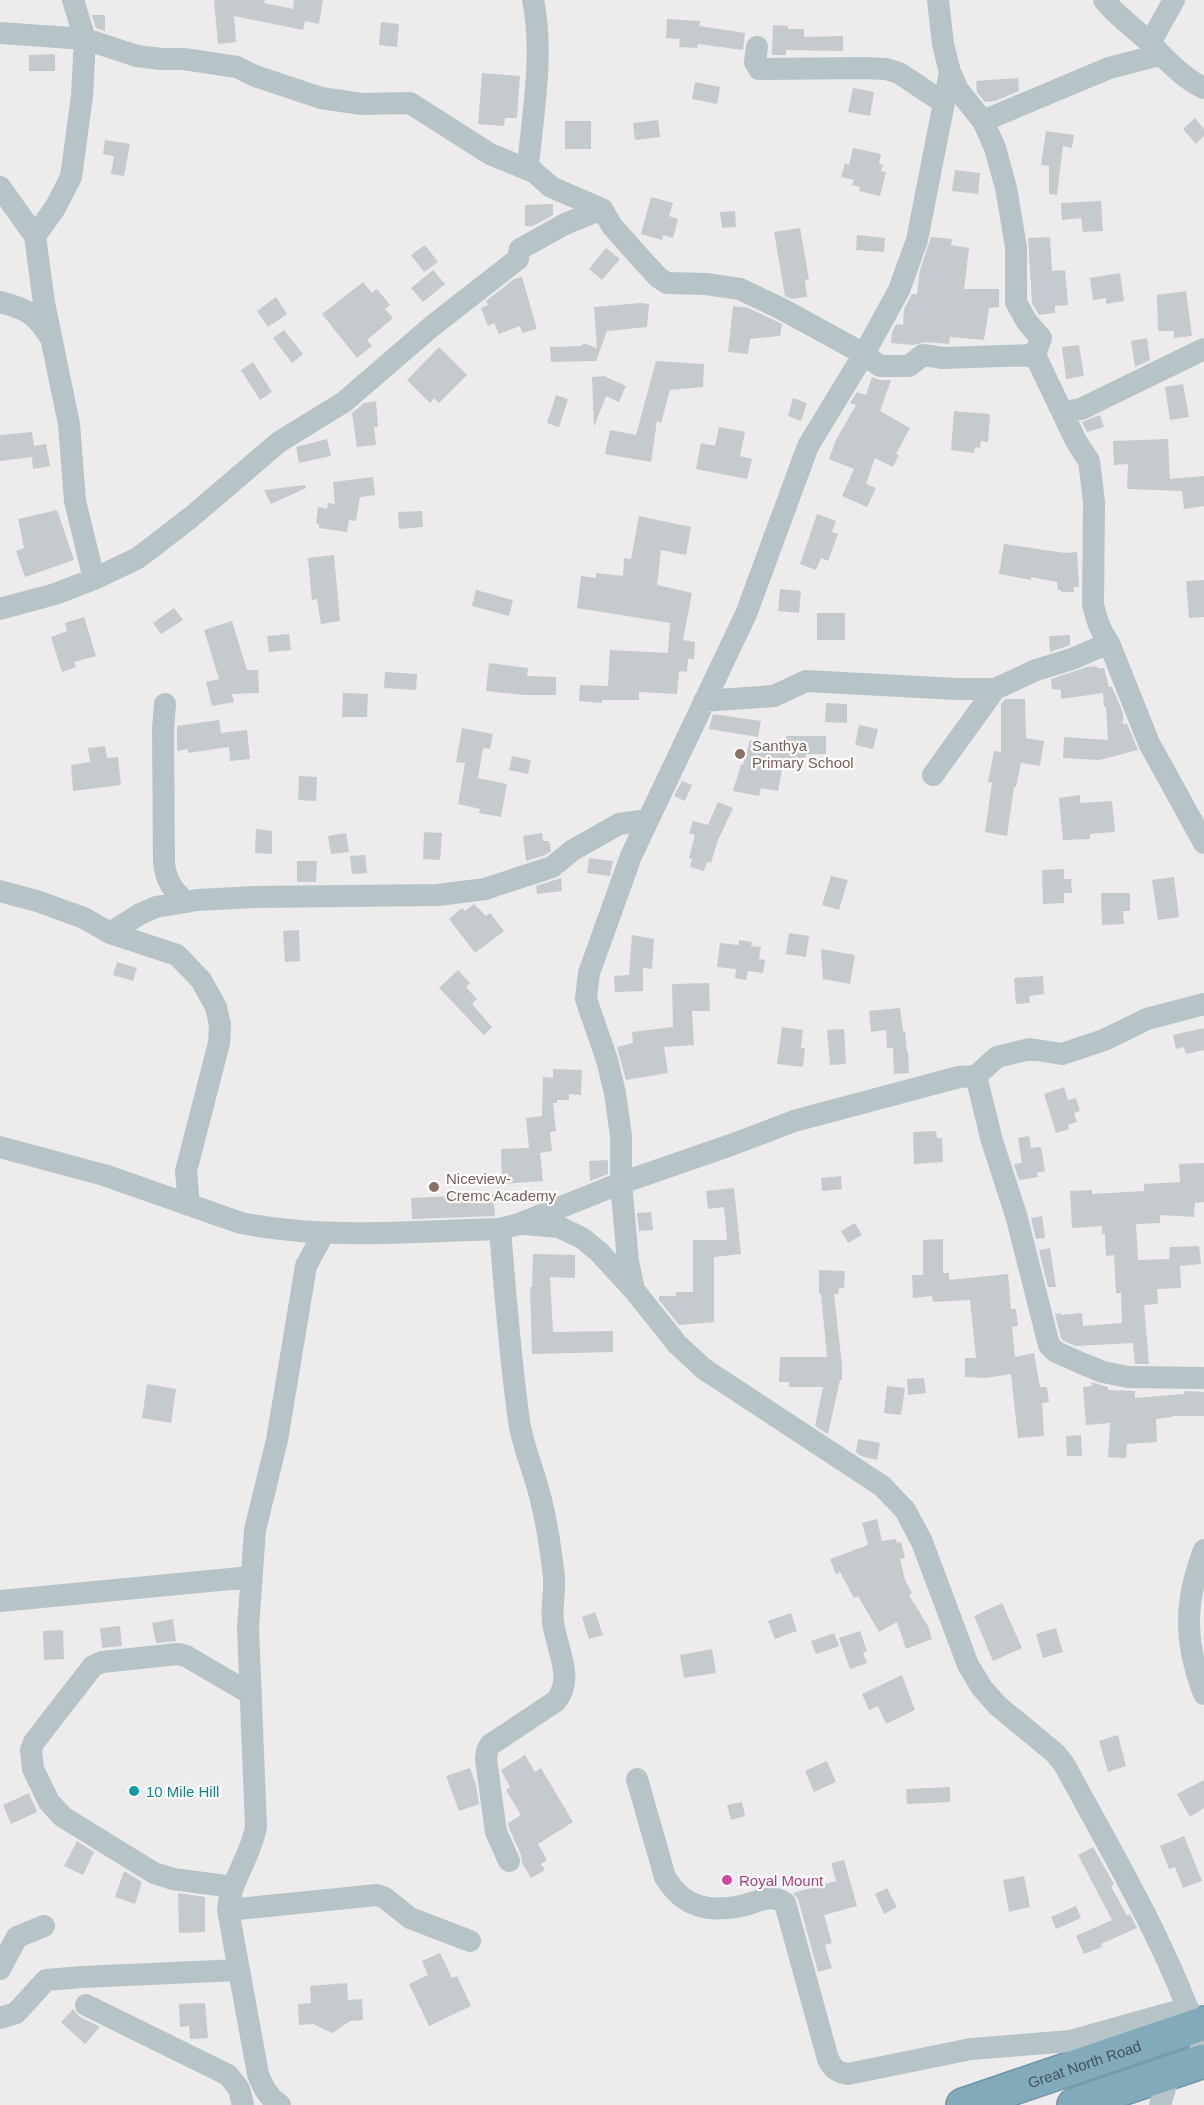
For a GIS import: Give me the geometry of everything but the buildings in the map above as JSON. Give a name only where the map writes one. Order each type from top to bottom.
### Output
[{"type":"highway","name":"Great North Road","points":[[963,2105],[1198,2028]]},
{"type":"highway","points":[[1074,2105],[1204,2061]]},
{"type":"street","points":[[35,236],[55,208],[71,177],[82,96],[85,39],[73,0]]},
{"type":"street","points":[[938,0],[943,44],[950,72],[958,90],[983,120],[995,148],[1006,188],[1016,247],[1016,302],[1027,322],[1041,338],[1035,355],[1076,441],[1089,460],[1094,502],[1093,605],[1101,632],[1109,643],[1149,743],[1204,843]]},
{"type":"street","points":[[1104,0],[1176,69],[1204,88]]},
{"type":"street","points":[[983,120],[1155,49],[1174,0]]},
{"type":"street","points":[[536,5],[537,64],[528,166],[552,187],[602,209],[612,226],[659,278],[667,283],[706,284],[740,290],[780,308],[864,354],[880,366],[909,366],[923,355],[943,358],[1035,355]]},
{"type":"street","points":[[0,33],[85,39],[137,56],[161,60],[184,59],[237,67],[255,76],[321,98],[362,104],[410,103],[490,154],[534,172]]},
{"type":"street","points":[[757,47],[755,63],[759,69],[886,69],[899,74],[944,102]]},
{"type":"street","points":[[634,1290],[628,1261],[621,1183],[621,1136],[615,1093],[607,1060],[586,999],[589,973],[631,856],[746,614],[808,446],[864,354],[899,290],[917,240],[950,72]]},
{"type":"street","points":[[0,187],[35,236],[44,303],[69,424],[75,501],[94,579]]},
{"type":"street","points":[[0,609],[55,594],[138,558],[190,518],[279,442],[344,402],[431,327],[518,259],[520,249],[565,224],[602,209]]},
{"type":"street","points":[[0,302],[18,307],[38,318],[52,341]]},
{"type":"street","points":[[1063,412],[1081,409],[1204,349]]},
{"type":"street","points":[[704,701],[774,696],[806,681],[995,689],[1036,670],[1072,660],[1109,643]]},
{"type":"street","points":[[933,776],[995,689]]},
{"type":"street","points":[[165,705],[163,729],[164,863],[168,881],[175,892],[186,902]]},
{"type":"street","points":[[111,933],[140,914],[156,907],[186,902],[255,897],[438,895],[485,889],[552,867],[573,850],[620,824],[648,820]]},
{"type":"street","points":[[0,891],[37,901],[84,918],[111,933],[177,955],[201,980],[216,1006],[220,1025],[219,1043],[186,1172],[189,1205]]},
{"type":"street","points":[[510,1227],[621,1183],[794,1121],[959,1077],[976,1076],[997,1057],[1030,1049],[1062,1054],[1104,1040],[1147,1019],[1204,1004]]},
{"type":"street","points":[[976,1076],[992,1141],[1016,1215],[1049,1345],[1056,1352],[1103,1372],[1128,1377],[1204,1378]]},
{"type":"street","points":[[0,1147],[104,1175],[241,1223],[323,1234],[559,1227],[582,1238],[634,1290],[677,1344],[704,1369],[882,1486],[905,1510],[922,1542],[973,1672],[982,1688],[998,1706],[1064,1764],[1165,1954],[1198,2028],[971,2049],[848,2074],[839,2072],[832,2067],[828,2059],[784,1903],[772,1897],[745,1905],[717,1909],[696,1905],[682,1898],[665,1876],[637,1779]]},
{"type":"street","points":[[509,1861],[496,1832],[492,1814],[487,1751],[490,1745],[556,1701],[561,1694],[565,1675],[553,1622],[554,1576],[541,1499],[519,1423],[506,1306],[510,1227]]},
{"type":"street","points":[[280,2105],[272,2100],[263,2088],[258,2074],[228,1910],[233,1887],[250,1848],[256,1827],[248,1628],[258,1515],[277,1440],[306,1266],[323,1234]]},
{"type":"street","points":[[1204,1550],[1190,1594],[1188,1618],[1190,1644],[1204,1694]]},
{"type":"street","points":[[0,1601],[251,1577]]},
{"type":"street","points":[[233,1887],[173,1879],[154,1873],[63,1817],[49,1802],[33,1769],[31,1750],[34,1742],[93,1666],[102,1662],[178,1654],[186,1656],[251,1694]]},
{"type":"street","points":[[228,1910],[377,1895],[385,1898],[411,1918],[470,1941]]},
{"type":"street","points":[[0,1969],[17,1937],[44,1926]]},
{"type":"street","points":[[0,2018],[16,2013],[46,1980],[239,1970]]},
{"type":"street","points":[[86,2006],[228,2074],[239,2089],[243,2105]]},
{"type":"street","points":[[1160,2105],[1170,2072]]},
{"type":"place","name":"Santhya Primary School","points":[[740,754]]},
{"type":"place","name":"Niceview- Cremc Academy","points":[[434,1187]]},
{"type":"place","name":"10 Mile Hill","points":[[134,1791]]},
{"type":"place","name":"Royal Mount","points":[[727,1880]]}]
